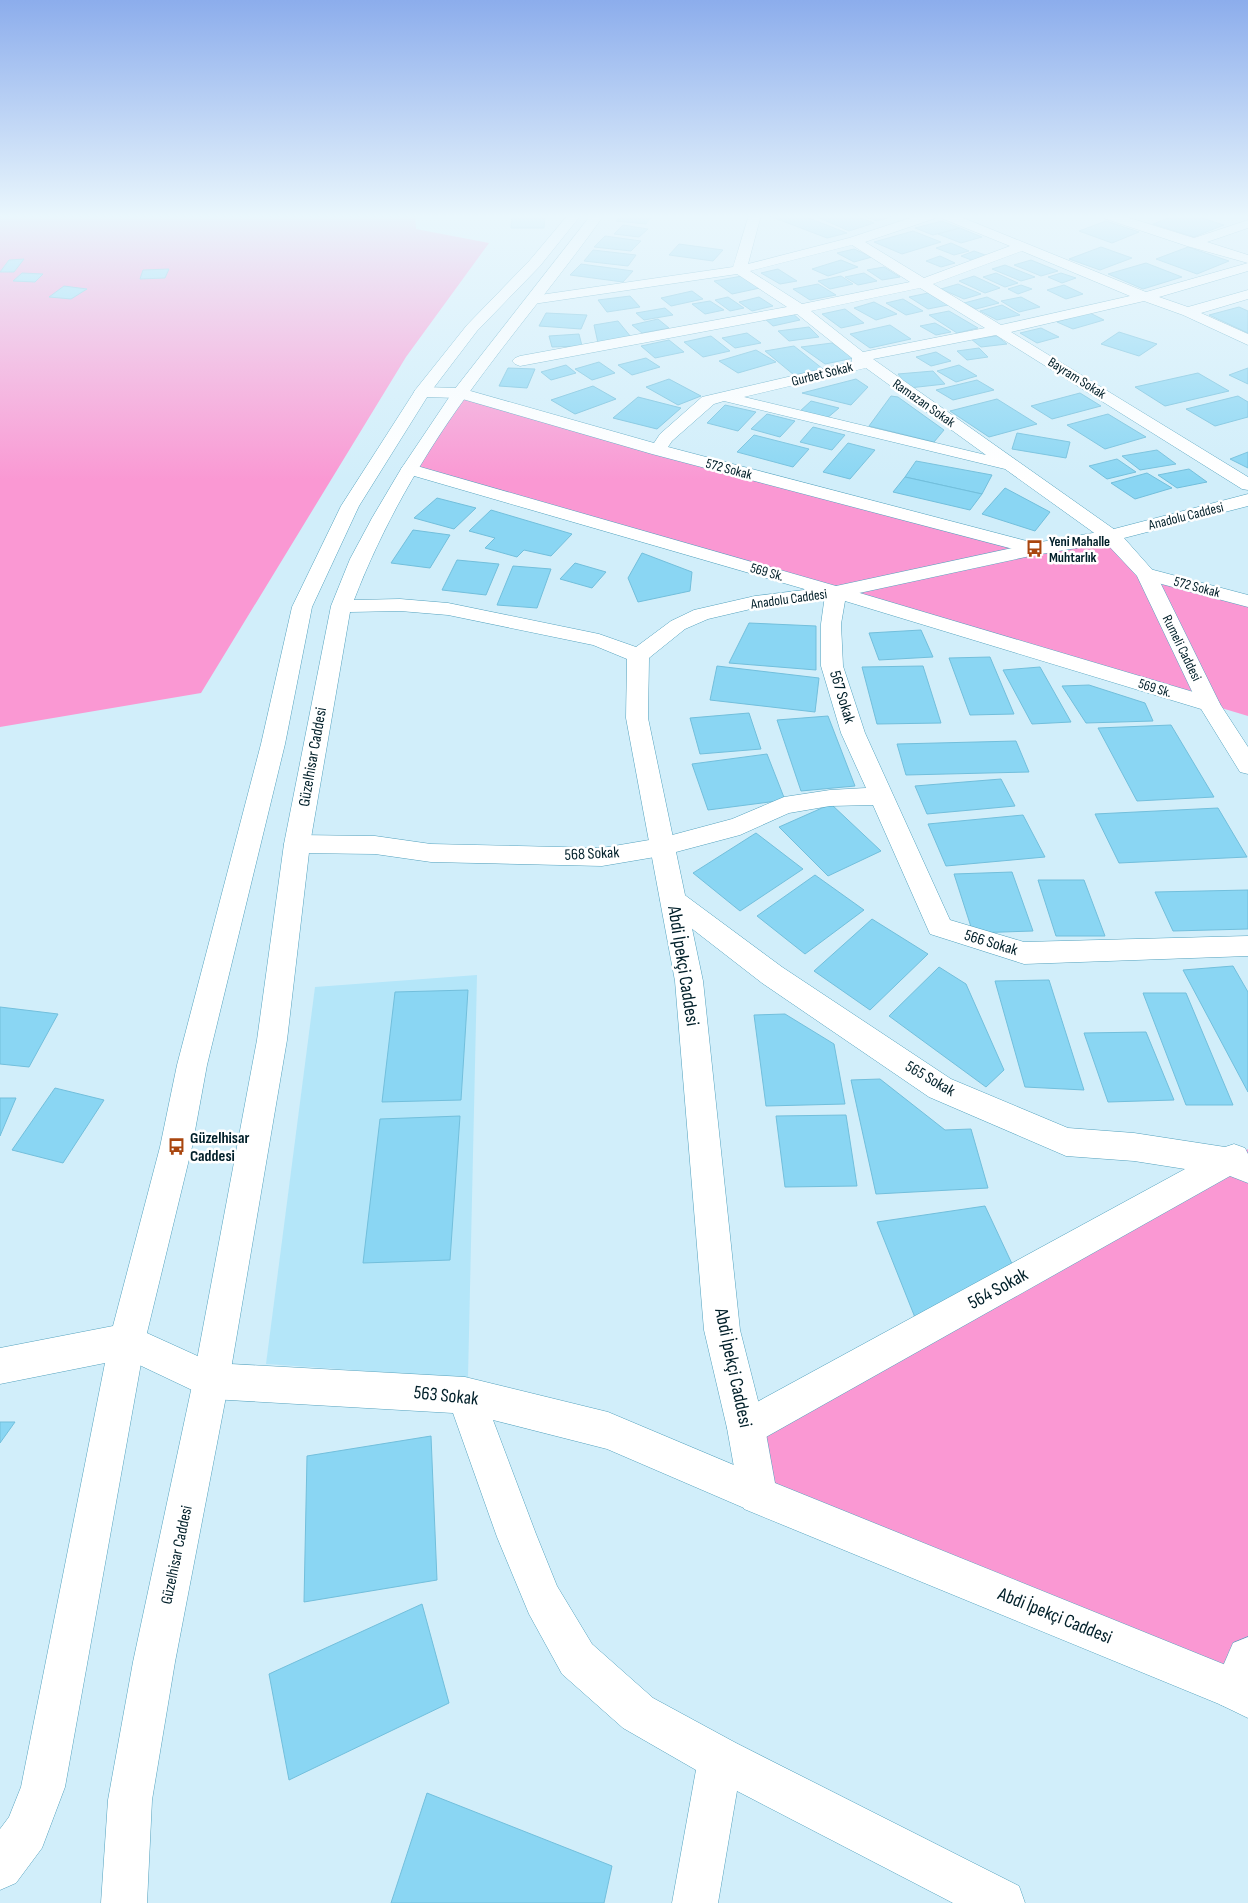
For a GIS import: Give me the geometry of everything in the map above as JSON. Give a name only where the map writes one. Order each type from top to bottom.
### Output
[{"type":"street","points":[[0,1867],[26,1832],[43,1787],[127,1341],[176,1147],[192,1065],[274,744],[302,607],[350,506],[422,392],[472,328],[496,304]]},
{"type":"street","name":"Güzelhisar Caddesi","points":[[124,1903],[130,1800],[154,1662],[211,1381],[272,1040],[297,844],[341,606],[360,558],[410,469],[460,393],[531,304]]},
{"type":"street","name":"Ramazan Sokak","points":[[792,304],[860,357],[1110,536]]},
{"type":"street","points":[[520,361],[824,304]]},
{"type":"street","name":"Bayram Sokak","points":[[958,304],[1248,485]]},
{"type":"street","name":"Gurbet Sokak","points":[[658,450],[666,438],[708,400],[860,365],[860,357],[1000,330],[1115,304]]},
{"type":"street","points":[[1165,304],[1188,312],[1248,340]]},
{"type":"street","points":[[1188,312],[1215,304]]},
{"type":"street","name":"572 Sokak","points":[[422,392],[460,393],[658,450],[1035,549]]},
{"type":"street","points":[[722,396],[1015,467]]},
{"type":"street","name":"569 Sk.","points":[[410,469],[836,592],[1209,704]]},
{"type":"street","name":"Anadolu Caddesi","points":[[638,656],[678,624],[701,614],[755,602],[836,592],[1035,549],[1110,536],[1248,500]]},
{"type":"street","name":"Rumeli Caddesi","points":[[1110,536],[1146,574],[1209,704],[1248,766]]},
{"type":"street","name":"572 Sokak","points":[[1146,574],[1248,601]]},
{"type":"street","name":"567 Sokak","points":[[836,592],[831,624],[832,666],[853,733],[880,796]]},
{"type":"street","points":[[341,606],[400,605],[448,609],[599,640],[638,656]]},
{"type":"street","name":"Abdi İpekçi Caddesi","points":[[638,656],[637,718],[689,981],[722,1330],[746,1428],[758,1494],[1243,1681]]},
{"type":"street","name":"568 Sokak","points":[[297,844],[375,845],[431,853],[602,856],[661,847],[740,826],[784,805],[830,798],[880,796]]},
{"type":"street","name":"566 Sokak","points":[[880,796],[940,926],[1024,953],[1248,946]]},
{"type":"street","name":"565 Sokak","points":[[673,900],[772,975],[940,1088],[1066,1142],[1134,1147],[1242,1160]]},
{"type":"street","name":"564 Sokak","points":[[746,1428],[1242,1160]]},
{"type":"street","points":[[0,1366],[127,1341]]},
{"type":"street","name":"563 Sokak","points":[[127,1341],[211,1381],[465,1395],[608,1431],[758,1494]]},
{"type":"street","points":[[465,1395],[542,1600],[577,1659],[638,1713],[720,1759],[1002,1903]]},
{"type":"street","points":[[695,1903],[720,1759]]},
{"type":"shaded area","points":[[0,304],[445,304],[406,357],[201,693],[0,727]]},
{"type":"shaded area","points":[[460,393],[1035,549],[1111,536],[1146,574],[1248,601],[1248,716],[836,592],[410,469]]},
{"type":"shaded area","points":[[477,975],[468,1378],[266,1364],[315,987]]},
{"type":"shaded area","points":[[1248,1149],[1248,1658],[1234,1689],[758,1495],[746,1428],[1229,1162]]},
{"type":"building","points":[[601,304],[637,304],[640,307],[607,312]]},
{"type":"building","points":[[692,304],[714,304],[724,310],[705,314]]},
{"type":"building","points":[[720,304],[738,304],[744,308],[730,311]]},
{"type":"building","points":[[742,304],[770,304],[773,306],[752,311]]},
{"type":"building","points":[[868,304],[877,304],[897,314],[876,320],[854,308]]},
{"type":"building","points":[[887,304],[911,304],[923,311],[906,315]]},
{"type":"building","points":[[920,304],[948,305],[928,309]]},
{"type":"building","points":[[966,304],[996,304],[976,309]]},
{"type":"building","points":[[1006,304],[1034,304],[1040,307],[1019,312]]},
{"type":"building","points":[[1002,305],[1020,315],[997,320],[980,311]]},
{"type":"building","points":[[1239,307],[1248,311],[1248,333],[1209,315]]},
{"type":"building","points":[[665,308],[673,315],[644,320],[636,313]]},
{"type":"building","points":[[845,309],[864,323],[841,328],[822,314]]},
{"type":"building","points":[[949,311],[978,328],[957,333],[929,315]]},
{"type":"building","points":[[1088,312],[1104,320],[1073,329],[1057,322]]},
{"type":"building","points":[[546,313],[587,315],[581,329],[539,326]]},
{"type":"building","points":[[792,313],[800,320],[773,326],[764,318]]},
{"type":"building","points":[[658,319],[669,328],[642,333],[632,325]]},
{"type":"building","points":[[618,321],[631,337],[598,343],[594,325]]},
{"type":"building","points":[[935,323],[951,332],[936,335],[920,326]]},
{"type":"building","points":[[890,325],[911,339],[870,348],[850,334]]},
{"type":"building","points":[[809,327],[819,337],[789,341],[778,331]]},
{"type":"building","points":[[1041,328],[1059,337],[1037,343],[1020,333]]},
{"type":"building","points":[[1119,332],[1157,344],[1139,356],[1101,344]]},
{"type":"building","points":[[747,333],[761,343],[735,348],[722,338]]},
{"type":"building","points":[[579,334],[582,346],[552,347],[549,336]]},
{"type":"building","points":[[711,336],[730,351],[703,357],[684,342]]},
{"type":"building","points":[[997,336],[1007,344],[981,347],[971,339]]},
{"type":"building","points":[[669,340],[684,352],[655,358],[641,346]]},
{"type":"building","points":[[832,343],[854,358],[825,364],[801,347]]},
{"type":"building","points":[[794,346],[823,369],[794,375],[765,351]]},
{"type":"building","points":[[979,348],[988,357],[967,360],[957,351]]},
{"type":"building","points":[[756,350],[776,362],[738,373],[719,361]]},
{"type":"building","points":[[936,352],[951,361],[931,366],[916,357]]},
{"type":"building","points":[[646,358],[660,367],[632,375],[618,365]]},
{"type":"building","points":[[599,362],[615,373],[592,380],[575,369]]},
{"type":"building","points":[[566,365],[576,373],[551,380],[541,372]]},
{"type":"building","points":[[959,365],[977,376],[956,382],[937,371]]},
{"type":"building","points":[[508,368],[535,369],[527,388],[499,386]]},
{"type":"building","points":[[1248,368],[1248,384],[1229,375]]},
{"type":"building","points":[[933,371],[945,384],[909,388],[898,374]]},
{"type":"building","points":[[1198,373],[1229,391],[1165,406],[1135,387]]},
{"type":"building","points":[[669,379],[701,396],[678,405],[646,387]]},
{"type":"building","points":[[856,379],[868,387],[851,405],[802,393]]},
{"type":"building","points":[[977,380],[994,390],[953,400],[936,390]]},
{"type":"building","points":[[593,386],[616,399],[575,414],[551,400]]},
{"type":"building","points":[[1080,393],[1101,406],[1052,419],[1031,406]]},
{"type":"building","points":[[891,396],[898,397],[944,430],[934,442],[869,426]]},
{"type":"building","points":[[1238,396],[1248,402],[1248,417],[1215,426],[1186,409]]},
{"type":"building","points":[[638,397],[681,408],[657,429],[613,418]]},
{"type":"building","points":[[997,399],[1037,424],[989,437],[950,411]]},
{"type":"building","points":[[811,401],[839,408],[826,419],[798,413]]},
{"type":"building","points":[[725,405],[756,412],[738,431],[707,423]]},
{"type":"building","points":[[767,414],[795,421],[780,437],[751,429]]},
{"type":"building","points":[[1108,414],[1146,437],[1105,449],[1067,425]]},
{"type":"building","points":[[813,427],[845,435],[832,450],[800,442]]},
{"type":"building","points":[[1017,433],[1070,442],[1066,458],[1012,449]]},
{"type":"building","points":[[754,435],[809,449],[793,467],[737,452]]},
{"type":"building","points":[[848,443],[875,450],[850,479],[823,472]]},
{"type":"building","points":[[1157,450],[1176,464],[1140,470],[1122,456]]},
{"type":"building","points":[[1248,452],[1248,468],[1230,459]]},
{"type":"building","points":[[1117,459],[1136,472],[1107,479],[1089,466]]},
{"type":"building","points":[[916,461],[992,475],[982,494],[905,477]]},
{"type":"building","points":[[1189,469],[1207,482],[1177,488],[1158,475]]},
{"type":"building","points":[[1147,473],[1172,488],[1135,499],[1111,483]]},
{"type":"building","points":[[905,477],[982,494],[970,510],[893,492]]},
{"type":"building","points":[[1005,488],[1050,512],[1035,531],[982,514]]},
{"type":"building","points":[[437,498],[476,508],[454,529],[414,518]]},
{"type":"building","points":[[491,510],[572,534],[551,556],[524,550],[517,557],[485,548],[495,538],[469,531]]},
{"type":"building","points":[[413,530],[450,535],[430,568],[391,563]]},
{"type":"building","points":[[642,553],[692,572],[690,591],[638,602],[628,578]]},
{"type":"building","points":[[457,560],[499,564],[486,595],[442,590]]},
{"type":"building","points":[[575,563],[606,572],[592,588],[560,579]]},
{"type":"building","points":[[513,566],[551,569],[537,608],[497,605]]},
{"type":"building","points":[[749,623],[816,626],[816,670],[729,663]]},
{"type":"building","points":[[921,630],[933,657],[879,660],[869,633]]},
{"type":"building","points":[[990,657],[1014,714],[970,715],[949,658]]},
{"type":"building","points":[[717,666],[819,678],[815,712],[710,700]]},
{"type":"building","points":[[923,666],[941,723],[877,724],[862,667]]},
{"type":"building","points":[[1040,667],[1071,722],[1032,724],[1003,670]]},
{"type":"building","points":[[1089,685],[1145,703],[1153,721],[1086,723],[1062,686]]},
{"type":"building","points":[[749,713],[761,749],[700,754],[690,718]]},
{"type":"building","points":[[828,716],[855,786],[801,791],[777,720]]},
{"type":"building","points":[[1171,725],[1214,797],[1137,801],[1098,728]]},
{"type":"building","points":[[1016,741],[1029,772],[906,775],[897,744]]},
{"type":"building","points":[[767,754],[785,800],[708,810],[692,764]]},
{"type":"building","points":[[1001,779],[1015,806],[927,814],[915,786]]},
{"type":"building","points":[[831,804],[881,851],[828,876],[779,827]]},
{"type":"building","points":[[1218,808],[1247,857],[1119,863],[1095,814]]},
{"type":"building","points":[[1023,815],[1045,857],[946,866],[928,824]]},
{"type":"building","points":[[756,833],[803,869],[740,911],[693,873]]},
{"type":"building","points":[[1012,872],[1033,931],[973,933],[954,874]]},
{"type":"building","points":[[815,875],[864,910],[805,954],[757,916]]},
{"type":"building","points":[[1038,880],[1084,880],[1105,936],[1056,936]]},
{"type":"building","points":[[1248,890],[1248,929],[1173,931],[1155,892]]},
{"type":"building","points":[[872,919],[928,954],[870,1010],[814,971]]},
{"type":"building","points":[[1233,966],[1248,992],[1248,1092],[1183,970]]},
{"type":"building","points":[[939,967],[966,984],[1004,1070],[986,1087],[889,1016]]},
{"type":"building","points":[[1049,980],[1084,1090],[1025,1087],[995,981]]},
{"type":"building","points":[[468,990],[461,1100],[382,1102],[395,992]]},
{"type":"building","points":[[1143,993],[1186,993],[1233,1105],[1186,1105]]},
{"type":"building","points":[[0,1007],[58,1014],[29,1067],[0,1064]]},
{"type":"building","points":[[785,1014],[834,1044],[845,1104],[766,1106],[754,1015]]},
{"type":"building","points":[[1146,1032],[1174,1100],[1108,1102],[1084,1033]]},
{"type":"building","points":[[880,1079],[945,1130],[971,1129],[988,1188],[876,1194],[851,1080]]},
{"type":"building","points":[[55,1088],[104,1100],[63,1163],[12,1150]]},
{"type":"building","points":[[0,1098],[16,1098],[0,1136]]},
{"type":"building","points":[[846,1115],[857,1186],[785,1187],[776,1116]]},
{"type":"building","points":[[460,1116],[450,1260],[363,1263],[380,1119]]},
{"type":"building","points":[[985,1206],[1014,1268],[916,1320],[877,1222]]},
{"type":"building","points":[[0,1422],[15,1422],[0,1443]]},
{"type":"building","points":[[431,1436],[437,1580],[304,1602],[307,1456]]},
{"type":"building","points":[[422,1604],[449,1703],[289,1780],[269,1674]]},
{"type":"building","points":[[427,1793],[612,1866],[604,1903],[391,1903]]},
{"type":"place","name":"Yeni Mahalle Muhtarlık","points":[[1035,549]]},
{"type":"place","name":"Güzelhisar Caddesi","points":[[176,1147]]}]
